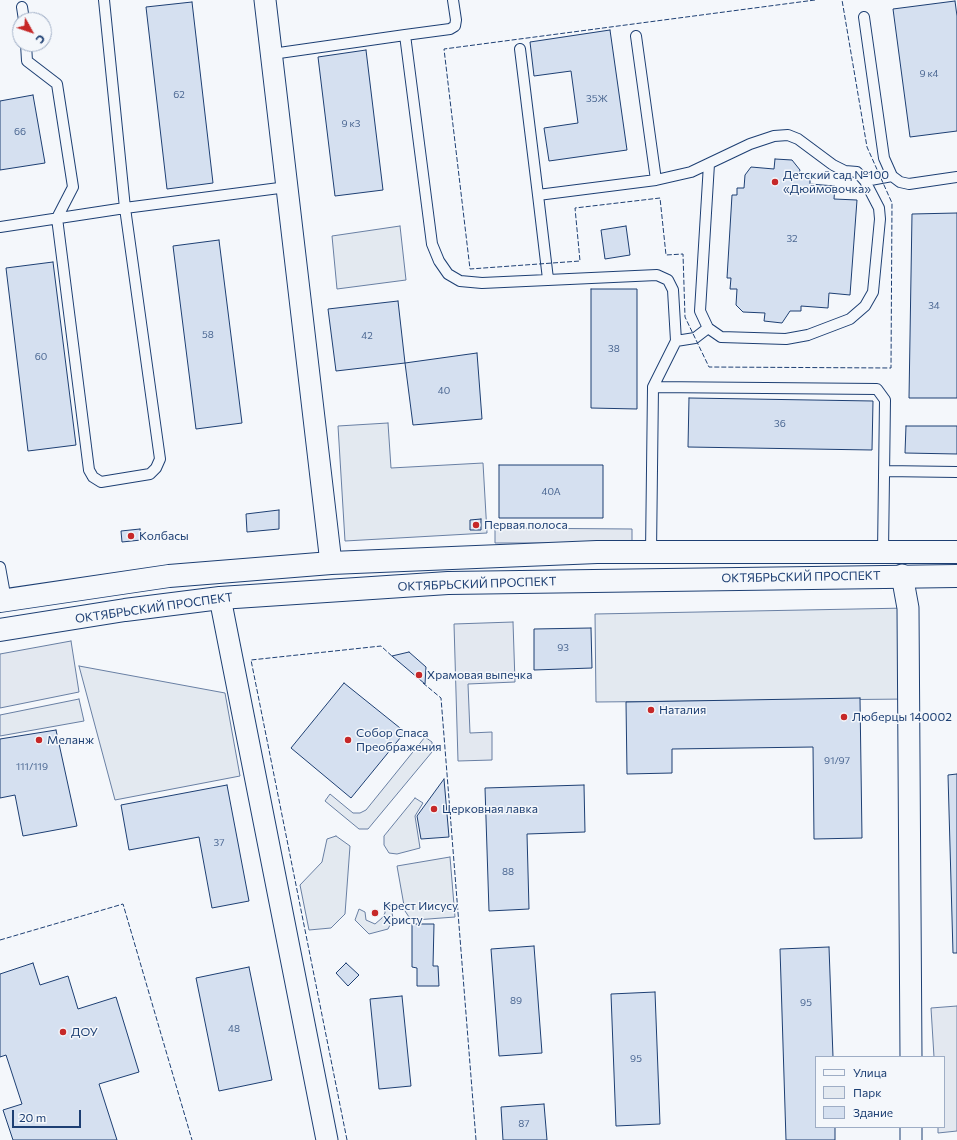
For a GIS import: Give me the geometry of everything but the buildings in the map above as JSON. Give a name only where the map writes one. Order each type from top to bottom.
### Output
[{"type":"main road","name":"ОКТЯБРЬСКИЙ ПРОСПЕКТ","points":[[3,601],[169,576],[331,563],[597,552],[957,552]]},
{"type":"main road","name":"ОКТЯБРЬСКИЙ ПРОСПЕКТ","points":[[0,630],[125,610],[220,598],[448,584],[902,575],[957,576]]},
{"type":"street","points":[[265,0],[331,563]]},
{"type":"street","points":[[902,575],[908,608],[911,1056]]},
{"type":"street","points":[[220,598],[327,1140]]},
{"type":"street","points":[[911,1128],[911,1140]]},
{"type":"lane","points":[[26,52],[27,61],[57,84],[73,187],[57,218],[89,470],[93,477],[101,482],[150,474],[156,468],[160,458],[125,208],[104,0]]},
{"type":"lane","points":[[272,54],[450,29],[455,26],[456,20],[453,0]]},
{"type":"lane","points":[[22,7],[23,12]]},
{"type":"lane","points":[[864,17],[884,158],[892,176],[900,182],[909,184],[957,177]]},
{"type":"lane","points":[[405,35],[432,244],[438,261],[448,274],[460,281],[482,283],[657,275],[668,280],[673,290],[676,341],[653,388],[651,552]]},
{"type":"lane","points":[[636,36],[656,180]]},
{"type":"lane","points":[[520,49],[548,279]]},
{"type":"lane","points":[[538,195],[656,180],[691,172],[750,144],[774,136],[788,135],[798,139],[832,166],[845,171],[857,172],[865,181],[878,204],[880,219],[873,292],[865,306],[850,319],[808,335],[786,340],[721,337],[708,328],[700,311],[709,164]]},
{"type":"lane","points":[[865,181],[892,176]]},
{"type":"lane","points":[[0,227],[125,208],[287,187]]},
{"type":"lane","points":[[676,341],[695,338],[708,328]]},
{"type":"lane","points":[[653,388],[877,389],[885,400],[883,552]]},
{"type":"lane","points":[[884,471],[957,472]]},
{"type":"lane","points":[[0,567],[3,601]]},
{"type":"green space","points":[[400,226],[406,280],[337,289],[332,236]]},
{"type":"green space","points":[[388,423],[391,468],[483,463],[487,533],[345,541],[338,426]]},
{"type":"green space","points":[[908,608],[909,699],[596,702],[595,614]]},
{"type":"green space","points":[[79,666],[225,693],[240,776],[115,800]]},
{"type":"green space","points":[[79,699],[84,721],[0,736],[0,715]]},
{"type":"green space","points":[[425,737],[432,742],[432,752],[368,829],[359,829],[325,801],[330,794],[353,813],[360,813],[366,810]]},
{"type":"green space","points":[[415,798],[423,803],[415,816],[420,848],[397,854],[389,853],[384,845],[384,836]]},
{"type":"green space","points":[[336,836],[350,846],[345,914],[331,928],[309,930],[300,885],[322,862],[327,839]]},
{"type":"green space","points":[[450,857],[455,917],[415,920],[409,917],[405,911],[397,866]]},
{"type":"green space","points":[[385,903],[391,906],[393,919],[388,929],[369,934],[355,920],[359,909],[365,912],[366,920],[375,924],[385,913]]},
{"type":"shaded area","points":[[495,528],[632,529],[632,543],[495,543]]},
{"type":"shaded area","points":[[513,622],[515,682],[468,684],[470,733],[492,732],[492,760],[458,761],[454,624]]},
{"type":"shaded area","points":[[71,641],[79,692],[0,708],[0,654]]},
{"type":"shaded area","points":[[957,1006],[957,1131],[938,1133],[938,1128],[945,1128],[945,1056],[934,1056],[931,1008]]},
{"type":"fence","points":[[815,0],[444,49],[470,269],[580,261],[575,208],[660,198],[666,255],[683,254],[685,317],[709,367],[891,368],[892,203],[867,147],[842,0]]},
{"type":"fence","points":[[347,1140],[251,660],[381,646],[394,658]]},
{"type":"fence","points":[[423,683],[441,698],[476,1140]]},
{"type":"fence","points":[[0,940],[123,904],[192,1140]]},
{"type":"place","name":"Детский сад №100 «Дюймовочка»","points":[[775,182]]},
{"type":"place","name":"Первая полоса","points":[[476,525]]},
{"type":"place","name":"Колбасы","points":[[131,536]]},
{"type":"place","name":"Храмовая выпечка","points":[[419,675]]},
{"type":"place","name":"Наталия","points":[[651,710]]},
{"type":"place","name":"Люберцы 140002","points":[[844,717]]},
{"type":"place","name":"Меланж","points":[[39,740]]},
{"type":"place","name":"Собор Спаса Преображения","points":[[348,740]]},
{"type":"place","name":"Церковная лавка","points":[[434,809]]},
{"type":"place","name":"Крест Иисусу Христу","points":[[375,913]]},
{"type":"place","name":"ДОУ","points":[[63,1032]]}]
